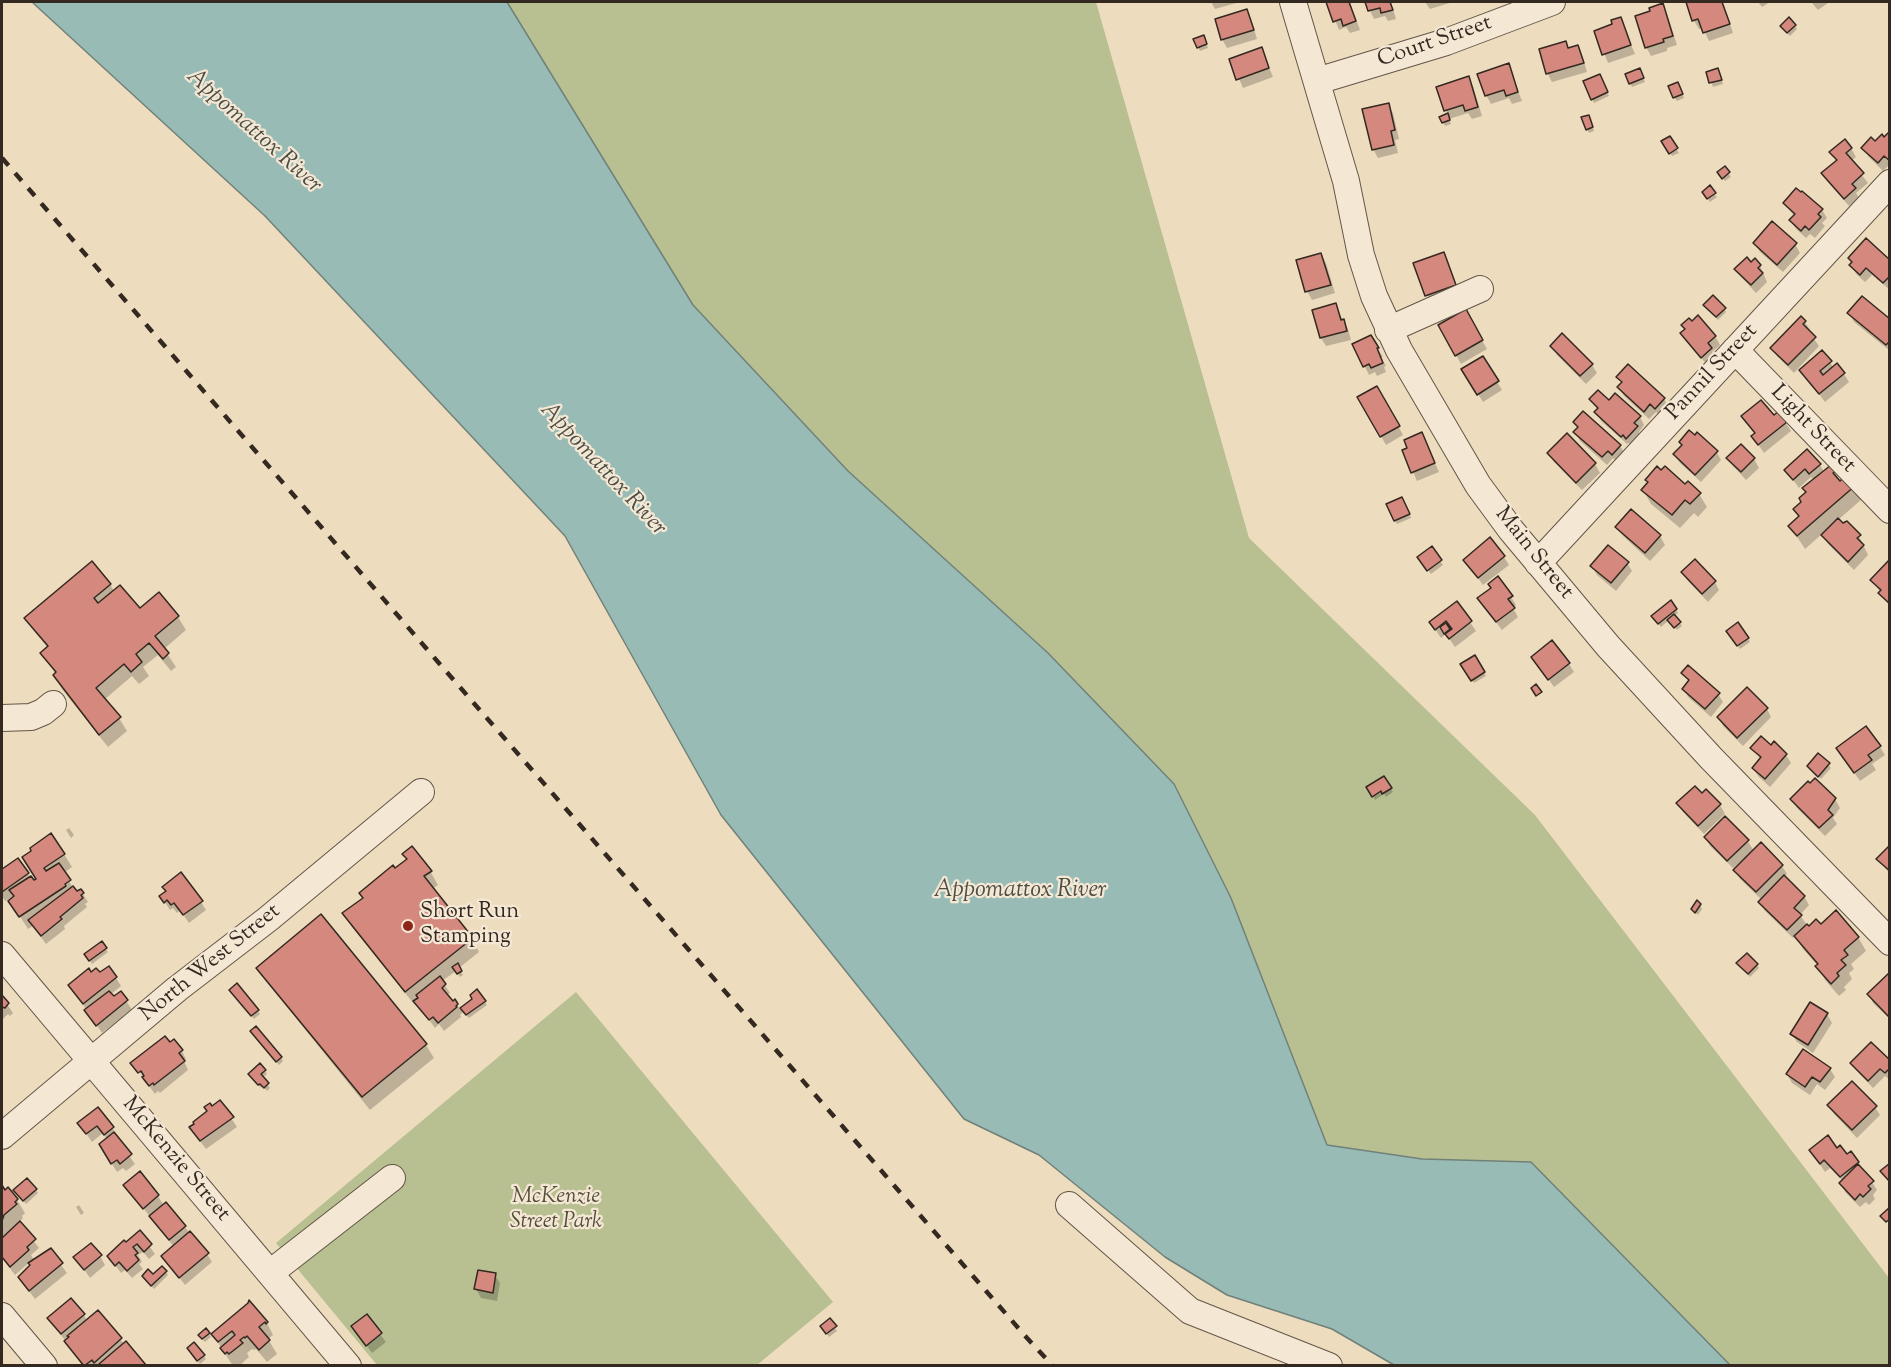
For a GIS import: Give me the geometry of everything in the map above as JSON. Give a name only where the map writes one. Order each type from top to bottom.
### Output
[{"type":"street","name":"Main Street","points":[[1293,2],[1346,181],[1361,255],[1374,296],[1388,330],[1479,485],[1511,531],[1608,646],[1711,758],[1890,942]]},
{"type":"street","name":"Court Street","points":[[1317,81],[1446,42],[1552,2]]},
{"type":"street","name":"Pannil Street","points":[[1538,563],[1890,183]]},
{"type":"street","points":[[1388,330],[1480,289]]},
{"type":"street","name":"Light Street","points":[[1735,350],[1890,510]]},
{"type":"street","points":[[2,718],[31,717],[43,712],[53,704]]},
{"type":"street","name":"North West Street","points":[[2,1136],[177,989],[268,919],[421,792]]},
{"type":"street","name":"McKenzie Street","points":[[2,955],[348,1365]]},
{"type":"street","points":[[270,1273],[392,1178]]},
{"type":"street","points":[[1069,1205],[1190,1311],[1329,1365]]},
{"type":"street","points":[[2,1316],[44,1365]]},
{"type":"green space","points":[[507,2],[1096,2],[1249,538],[1535,815],[1889,1278],[1889,1365],[1730,1365],[1422,1159],[1327,1145],[1231,899],[1174,784],[1048,653],[848,471],[693,305]]},
{"type":"green space","name":"McKenzie Street Park","points":[[576,992],[833,1302],[757,1365],[377,1365],[276,1243]]},
{"type":"water","name":"Appomattox River","points":[[32,2],[507,2],[693,305],[848,471],[1048,653],[1174,784],[1231,898],[1327,1145],[1422,1159],[1531,1162],[1730,1365],[1394,1365],[1332,1329],[1227,1295],[1165,1257],[1039,1155],[964,1119],[721,815],[565,536],[265,216]]},
{"type":"building","points":[[1326,2],[1349,2],[1356,21],[1343,26],[1341,19],[1333,22]]},
{"type":"building","points":[[1365,2],[1390,2],[1393,10],[1381,13],[1380,8],[1368,11]]},
{"type":"building","points":[[1686,2],[1722,2],[1730,24],[1703,33],[1698,19],[1692,21]]},
{"type":"building","points":[[1663,3],[1673,36],[1663,39],[1664,42],[1645,48],[1635,16]]},
{"type":"building","points":[[1247,9],[1254,30],[1221,40],[1215,19]]},
{"type":"building","points":[[1621,17],[1631,45],[1602,55],[1594,31],[1612,24],[1611,20]]},
{"type":"building","points":[[1789,17],[1796,25],[1787,33],[1780,26]]},
{"type":"building","points":[[1204,35],[1207,44],[1197,48],[1193,39]]},
{"type":"building","points":[[1566,41],[1568,48],[1578,45],[1584,63],[1546,74],[1539,49]]},
{"type":"building","points":[[1262,47],[1269,68],[1236,80],[1229,59]]},
{"type":"building","points":[[1509,63],[1518,92],[1506,96],[1504,90],[1485,96],[1477,74]]},
{"type":"building","points":[[1640,68],[1644,78],[1629,84],[1625,74]]},
{"type":"building","points":[[1718,68],[1722,80],[1709,83],[1706,72]]},
{"type":"building","points":[[1600,74],[1608,92],[1591,100],[1583,81]]},
{"type":"building","points":[[1469,76],[1478,107],[1465,111],[1463,105],[1444,111],[1436,87]]},
{"type":"building","points":[[1678,82],[1683,94],[1673,98],[1668,86]]},
{"type":"building","points":[[1389,103],[1395,130],[1391,131],[1394,145],[1372,150],[1362,109]]},
{"type":"building","points":[[1448,113],[1450,120],[1442,123],[1439,117]]},
{"type":"building","points":[[1589,115],[1593,127],[1586,130],[1581,117]]},
{"type":"building","points":[[1890,131],[1890,161],[1884,156],[1878,163],[1861,148],[1871,137],[1875,141],[1882,134],[1884,137]]},
{"type":"building","points":[[1670,136],[1678,148],[1669,154],[1661,141]]},
{"type":"building","points":[[1845,139],[1852,148],[1846,153],[1864,173],[1852,184],[1856,188],[1844,199],[1821,173],[1837,160],[1829,152]]},
{"type":"building","points":[[1725,166],[1730,172],[1722,179],[1717,172]]},
{"type":"building","points":[[1710,185],[1716,193],[1707,199],[1702,192]]},
{"type":"building","points":[[1796,188],[1823,209],[1818,214],[1821,217],[1809,230],[1805,226],[1801,231],[1789,220],[1795,214],[1783,203]]},
{"type":"building","points":[[1772,221],[1797,243],[1777,265],[1753,243]]},
{"type":"building","points":[[1866,238],[1890,260],[1890,276],[1883,283],[1866,268],[1860,275],[1849,265],[1852,262],[1848,258]]},
{"type":"building","points":[[1444,252],[1456,285],[1425,296],[1413,263]]},
{"type":"building","points":[[1321,253],[1331,285],[1305,292],[1296,260]]},
{"type":"building","points":[[1747,257],[1751,262],[1755,258],[1761,265],[1758,268],[1763,273],[1751,285],[1734,269]]},
{"type":"building","points":[[1713,295],[1726,308],[1716,317],[1703,305]]},
{"type":"building","points":[[1862,296],[1890,319],[1890,341],[1886,345],[1847,313]]},
{"type":"building","points":[[1336,303],[1347,331],[1320,338],[1312,310]]},
{"type":"building","points":[[1466,309],[1483,340],[1455,356],[1438,325]]},
{"type":"building","points":[[1698,315],[1716,336],[1708,343],[1712,348],[1701,358],[1680,333],[1685,329],[1681,325],[1689,318],[1692,321]]},
{"type":"building","points":[[1801,316],[1806,321],[1803,324],[1816,337],[1788,365],[1770,348]]},
{"type":"building","points":[[1562,333],[1593,364],[1580,376],[1550,346]]},
{"type":"building","points":[[1371,335],[1379,348],[1377,348],[1383,363],[1371,368],[1369,364],[1363,367],[1352,344]]},
{"type":"building","points":[[1822,350],[1832,361],[1820,371],[1823,375],[1837,363],[1845,373],[1819,394],[1799,370]]},
{"type":"building","points":[[1483,356],[1499,381],[1477,395],[1461,369]]},
{"type":"building","points":[[1628,364],[1665,398],[1655,409],[1650,404],[1644,412],[1617,387],[1622,382],[1616,377]]},
{"type":"building","points":[[1377,386],[1400,426],[1380,437],[1357,397]]},
{"type":"building","points":[[1598,390],[1609,400],[1615,393],[1641,416],[1634,423],[1638,426],[1626,439],[1594,412],[1598,408],[1589,399]]},
{"type":"building","points":[[1761,400],[1774,415],[1779,411],[1787,422],[1758,445],[1751,436],[1755,433],[1741,416]]},
{"type":"building","points":[[1583,411],[1621,445],[1612,455],[1608,451],[1602,457],[1573,432],[1578,427],[1573,422]]},
{"type":"building","points":[[1689,430],[1695,435],[1697,432],[1718,451],[1695,475],[1673,454],[1682,445],[1679,442]]},
{"type":"building","points":[[1422,432],[1435,463],[1411,473],[1402,450],[1407,448],[1404,440]]},
{"type":"building","points":[[1567,433],[1596,463],[1576,483],[1547,453]]},
{"type":"building","points":[[1741,444],[1755,458],[1741,472],[1726,458]]},
{"type":"building","points":[[1807,449],[1821,464],[1809,474],[1805,469],[1793,480],[1784,470]]},
{"type":"building","points":[[1831,465],[1836,471],[1833,473],[1840,481],[1844,477],[1856,485],[1797,536],[1788,526],[1799,516],[1793,509],[1801,502],[1799,498],[1806,492],[1802,488]]},
{"type":"building","points":[[1657,466],[1661,470],[1665,466],[1685,484],[1688,481],[1701,493],[1690,504],[1685,500],[1672,515],[1641,490],[1648,482],[1645,480]]},
{"type":"building","points":[[1402,497],[1410,514],[1394,521],[1386,504]]},
{"type":"building","points":[[1631,509],[1661,535],[1645,553],[1615,527]]},
{"type":"building","points":[[1838,518],[1843,523],[1847,521],[1861,535],[1857,538],[1864,545],[1848,562],[1821,535]]},
{"type":"building","points":[[1490,537],[1505,556],[1478,578],[1463,560]]},
{"type":"building","points":[[1608,545],[1629,562],[1611,583],[1590,566]]},
{"type":"building","points":[[1432,546],[1442,560],[1427,571],[1417,557]]},
{"type":"building","points":[[1695,559],[1716,581],[1702,594],[1681,572]]},
{"type":"building","points":[[1890,559],[1890,604],[1878,593],[1881,590],[1870,580]]},
{"type":"building","points":[[92,561],[111,584],[94,598],[98,603],[120,585],[140,608],[159,592],[179,616],[155,636],[169,653],[163,659],[149,643],[136,654],[142,662],[131,672],[124,664],[96,688],[121,717],[99,735],[53,675],[56,672],[40,653],[48,646],[24,618]]},
{"type":"building","points":[[1498,576],[1513,596],[1508,599],[1515,608],[1496,622],[1477,598],[1491,588],[1488,584]]},
{"type":"building","points":[[1671,600],[1677,609],[1658,624],[1651,616]]},
{"type":"building","points":[[1457,601],[1472,621],[1449,639],[1445,634],[1452,629],[1446,621],[1435,630],[1429,622]]},
{"type":"building","points":[[1674,614],[1681,622],[1674,628],[1667,620]]},
{"type":"building","points":[[1738,622],[1749,638],[1737,646],[1726,631]]},
{"type":"building","points":[[1446,623],[1450,629],[1444,634],[1440,627]]},
{"type":"building","points":[[1552,640],[1570,663],[1548,680],[1531,657]]},
{"type":"building","points":[[1475,655],[1485,672],[1471,681],[1460,664]]},
{"type":"building","points":[[1688,665],[1720,693],[1705,709],[1682,689],[1689,680],[1681,673]]},
{"type":"building","points":[[1536,684],[1542,692],[1536,696],[1531,688]]},
{"type":"building","points":[[1747,687],[1768,708],[1737,738],[1717,717]]},
{"type":"building","points":[[1866,726],[1881,746],[1868,755],[1872,760],[1854,773],[1836,748]]},
{"type":"building","points":[[1761,736],[1771,745],[1774,741],[1787,754],[1765,779],[1752,768],[1761,757],[1750,748]]},
{"type":"building","points":[[1818,753],[1830,763],[1818,777],[1807,766]]},
{"type":"building","points":[[1384,776],[1392,788],[1372,797],[1366,787]]},
{"type":"building","points":[[1815,778],[1836,798],[1828,810],[1833,815],[1819,828],[1790,799],[1808,781],[1810,783]]},
{"type":"building","points":[[1695,786],[1702,793],[1706,789],[1721,804],[1698,826],[1676,803]]},
{"type":"building","points":[[1725,816],[1749,840],[1727,861],[1704,837]]},
{"type":"building","points":[[51,833],[65,854],[44,868],[46,871],[59,863],[71,880],[65,884],[66,886],[19,917],[8,901],[14,896],[9,890],[31,876],[34,880],[36,879],[22,857],[31,851],[30,848]]},
{"type":"building","points":[[1761,842],[1783,865],[1756,892],[1733,870]]},
{"type":"building","points":[[1890,845],[1890,871],[1876,859]]},
{"type":"building","name":"Short Run Stamping","points":[[412,846],[432,871],[424,876],[473,938],[405,992],[342,913],[363,898],[359,893],[393,865],[395,868],[407,859],[402,854]]},
{"type":"building","points":[[18,858],[29,873],[2,892],[2,869]]},
{"type":"building","points":[[181,872],[203,901],[183,915],[174,903],[171,905],[167,900],[164,903],[159,896],[166,891],[162,887]]},
{"type":"building","points":[[1784,875],[1805,896],[1794,908],[1802,915],[1787,930],[1758,902]]},
{"type":"building","points":[[73,886],[77,891],[81,889],[84,893],[81,895],[83,898],[41,936],[28,920]]},
{"type":"building","points":[[1697,900],[1701,904],[1695,913],[1691,909]]},
{"type":"building","points":[[1836,910],[1859,937],[1844,950],[1848,955],[1841,960],[1846,965],[1837,973],[1839,976],[1831,984],[1815,966],[1818,964],[1794,936],[1816,919],[1821,924]]},
{"type":"building","points":[[321,914],[427,1044],[362,1097],[256,968]]},
{"type":"building","points":[[102,941],[107,948],[89,961],[84,954]]},
{"type":"building","points":[[1747,953],[1758,964],[1748,974],[1736,963]]},
{"type":"building","points":[[458,963],[462,971],[457,974],[452,967]]},
{"type":"building","points":[[109,966],[117,977],[83,1004],[68,985],[89,968],[91,972],[96,968],[100,972]]},
{"type":"building","points":[[1890,972],[1890,1017],[1889,1017],[1867,994]]},
{"type":"building","points":[[440,976],[446,984],[442,988],[458,1004],[438,1023],[433,1017],[429,1020],[413,1001],[418,998],[416,995]]},
{"type":"building","points":[[237,983],[259,1010],[251,1016],[229,990]]},
{"type":"building","points":[[477,989],[486,1001],[466,1015],[460,1008],[472,999],[470,995]]},
{"type":"building","points":[[109,991],[114,996],[121,991],[128,1000],[96,1026],[84,1010]]},
{"type":"building","points":[[2,995],[9,1003],[5,1008],[2,1007]]},
{"type":"building","points":[[1810,1002],[1828,1013],[1808,1045],[1790,1034]]},
{"type":"building","points":[[256,1026],[282,1057],[276,1062],[250,1031]]},
{"type":"building","points":[[165,1036],[170,1042],[174,1039],[183,1050],[179,1053],[185,1061],[154,1085],[153,1083],[149,1086],[142,1077],[144,1076],[141,1071],[138,1073],[130,1063]]},
{"type":"building","points":[[1871,1042],[1890,1060],[1890,1068],[1885,1073],[1880,1069],[1868,1081],[1850,1063]]},
{"type":"building","points":[[1803,1049],[1831,1068],[1820,1082],[1812,1077],[1805,1087],[1786,1074]]},
{"type":"building","points":[[260,1063],[266,1070],[261,1074],[269,1083],[264,1088],[248,1074]]},
{"type":"building","points":[[1852,1081],[1877,1106],[1852,1130],[1827,1105]]},
{"type":"building","points":[[220,1100],[234,1117],[200,1141],[189,1127],[207,1111],[204,1107],[210,1103],[212,1106]]},
{"type":"building","points":[[98,1107],[114,1127],[104,1135],[97,1126],[86,1134],[77,1123]]},
{"type":"building","points":[[114,1132],[132,1154],[120,1164],[117,1160],[111,1164],[99,1144]]},
{"type":"building","points":[[1828,1135],[1837,1148],[1840,1145],[1847,1154],[1851,1151],[1859,1162],[1840,1177],[1824,1160],[1820,1164],[1809,1150]]},
{"type":"building","points":[[1890,1163],[1890,1182],[1880,1171]]},
{"type":"building","points":[[1858,1164],[1874,1181],[1868,1186],[1871,1189],[1863,1197],[1860,1194],[1855,1200],[1839,1183]]},
{"type":"building","points":[[140,1171],[159,1195],[143,1209],[123,1185]]},
{"type":"building","points":[[27,1178],[37,1189],[23,1201],[13,1190]]},
{"type":"building","points":[[2,1185],[5,1190],[8,1187],[18,1199],[15,1202],[17,1204],[4,1215],[2,1221]]},
{"type":"building","points":[[166,1202],[186,1226],[169,1240],[149,1216]]},
{"type":"building","points":[[1890,1207],[1890,1219],[1886,1222],[1880,1216]]},
{"type":"building","points":[[20,1221],[36,1239],[27,1247],[29,1250],[10,1267],[2,1257],[2,1238]]},
{"type":"building","points":[[140,1230],[152,1244],[144,1252],[137,1244],[133,1247],[138,1253],[135,1255],[139,1260],[127,1271],[119,1262],[115,1266],[107,1256],[124,1240],[126,1242]]},
{"type":"building","points":[[190,1231],[209,1253],[179,1278],[161,1256]]},
{"type":"building","points":[[91,1243],[102,1255],[84,1270],[73,1257]]},
{"type":"building","points":[[51,1248],[63,1263],[29,1291],[18,1277],[30,1265],[28,1263]]},
{"type":"building","points":[[162,1266],[167,1271],[151,1286],[142,1276],[148,1269],[153,1274]]},
{"type":"building","points":[[478,1270],[496,1273],[493,1293],[474,1289]]},
{"type":"building","points":[[71,1298],[85,1314],[61,1334],[47,1318]]},
{"type":"building","points":[[249,1300],[268,1322],[259,1327],[270,1340],[259,1350],[247,1336],[240,1340],[243,1343],[229,1354],[227,1352],[225,1354],[220,1348],[235,1335],[232,1331],[218,1342],[211,1334]]},
{"type":"building","points":[[98,1310],[122,1338],[94,1363],[92,1360],[84,1366],[64,1341]]},
{"type":"building","points":[[367,1314],[382,1333],[366,1346],[351,1326]]},
{"type":"building","points":[[830,1318],[837,1326],[826,1334],[820,1326]]},
{"type":"building","points":[[206,1328],[210,1333],[202,1339],[198,1335]]},
{"type":"building","points":[[126,1341],[146,1365],[100,1366],[99,1364]]},
{"type":"building","points":[[194,1342],[205,1355],[197,1361],[187,1348]]},
{"type":"railway","points":[[2,158],[438,662],[1053,1366]]},
{"type":"place","name":"Short Run Stamping","points":[[408,926]]}]
